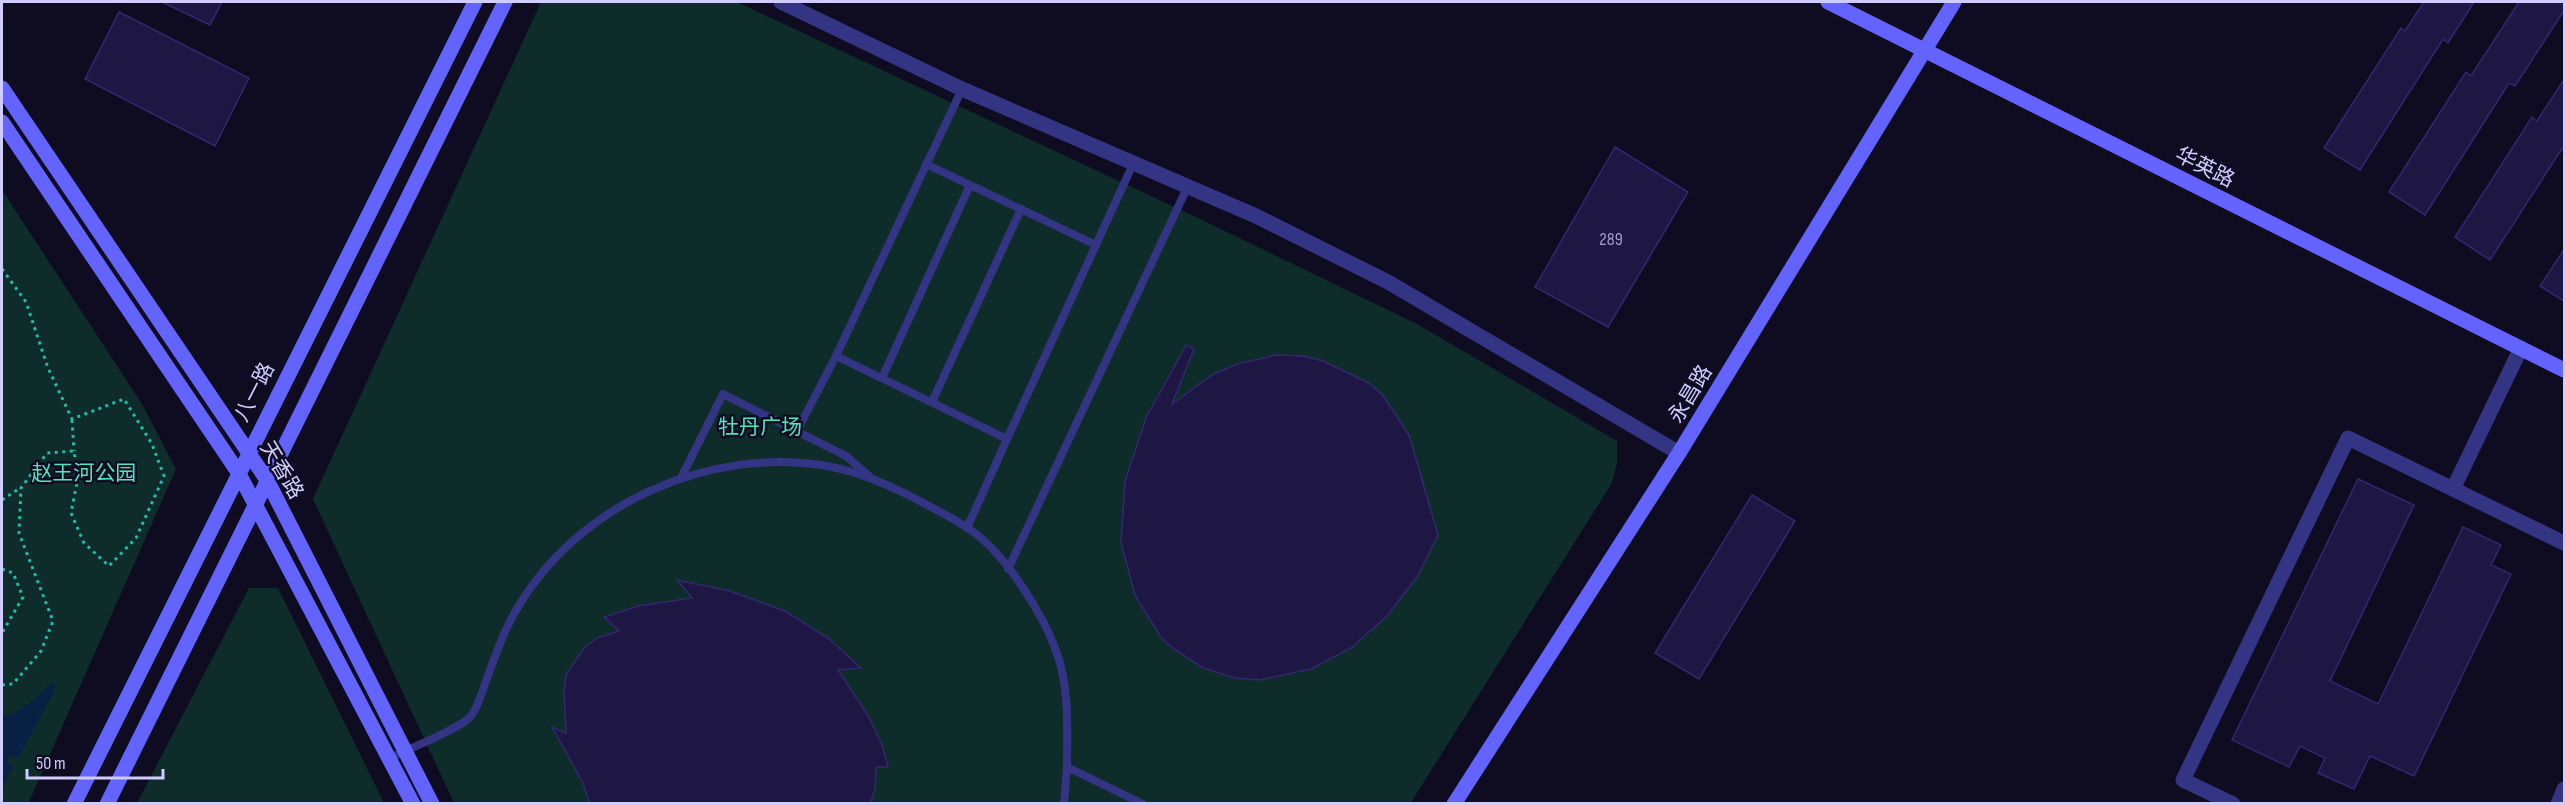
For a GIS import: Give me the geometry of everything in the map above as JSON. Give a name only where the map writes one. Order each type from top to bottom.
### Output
[{"type":"main road","name":"八一路","points":[[74,804],[475,2]]},
{"type":"main road","points":[[107,804],[506,2]]},
{"type":"main road","name":"华英路","points":[[1828,2],[2565,370]]},
{"type":"main road","name":"永昌路","points":[[1454,804],[1678,453],[1954,2]]},
{"type":"main road","name":"天香路","points":[[2,88],[267,480],[432,804]]},
{"type":"main road","name":"天香路","points":[[2,122],[238,472],[413,804]]},
{"type":"street","points":[[782,2],[962,89],[1256,216],[1388,282],[1678,453]]},
{"type":"street","points":[[2453,489],[2521,348]]},
{"type":"street","points":[[2233,804],[2183,780],[2348,438],[2565,543]]},
{"type":"street","points":[[2558,804],[2565,789]]},
{"type":"lane","points":[[796,431],[836,356],[962,89]]},
{"type":"lane","points":[[926,164],[1096,245]]},
{"type":"lane","points":[[967,528],[1133,164]]},
{"type":"lane","points":[[882,378],[970,186]]},
{"type":"lane","points":[[1008,569],[1187,188]]},
{"type":"lane","points":[[932,402],[1021,209]]},
{"type":"lane","points":[[836,356],[1006,439]]},
{"type":"lane","points":[[681,478],[723,394],[846,456],[872,479]]},
{"type":"lane","points":[[390,758],[469,718],[518,607],[543,573],[590,526],[624,503],[681,478],[726,465],[796,463],[828,466],[872,479],[909,495],[967,528],[994,550],[1045,627],[1061,665],[1068,710],[1064,804]]},
{"type":"lane","points":[[1067,767],[1143,804]]},
{"type":"path","points":[[2,269],[26,302],[48,368],[72,419],[78,477],[71,513],[84,543],[109,566],[136,538],[164,476],[153,444],[123,399],[72,419]]},
{"type":"path","points":[[2,500],[21,488],[47,453],[74,451]]},
{"type":"path","points":[[2,685],[13,684],[41,651],[53,621],[19,533],[21,488]]},
{"type":"path","points":[[2,569],[13,573],[23,597],[2,633]]},
{"type":"green space","name":"牡丹广场","points":[[541,2],[737,2],[1200,219],[1417,324],[1617,441],[1617,463],[1612,483],[1410,804],[454,803],[313,499]]},
{"type":"green space","name":"赵王河公园","points":[[2,190],[142,404],[176,469],[28,804],[2,803]]},
{"type":"green space","points":[[249,588],[278,588],[384,803],[137,803]]},
{"type":"water","points":[[53,683],[56,687],[52,696],[18,758],[11,755],[7,763],[13,766],[2,787],[2,716],[23,708]]},
{"type":"building","points":[[162,2],[222,2],[210,25]]},
{"type":"building","points":[[2424,2],[2474,2],[2448,43],[2443,39],[2360,170],[2324,148],[2401,28],[2405,31]]},
{"type":"building","points":[[2519,2],[2565,2],[2565,9],[2515,86],[2509,83],[2425,215],[2389,192],[2466,72],[2471,76]]},
{"type":"building","points":[[119,12],[249,78],[215,146],[85,79]]},
{"type":"building","points":[[2565,78],[2565,144],[2490,260],[2455,237],[2532,117],[2537,121]]},
{"type":"building","points":[[1615,147],[1688,192],[1608,327],[1535,287]]},
{"type":"building","points":[[2565,248],[2565,302],[2540,286]]},
{"type":"building","points":[[1186,345],[1194,349],[1172,404],[1212,375],[1237,364],[1276,355],[1304,356],[1323,361],[1367,382],[1382,394],[1409,435],[1438,535],[1417,577],[1387,616],[1351,648],[1311,669],[1259,680],[1235,678],[1203,668],[1171,647],[1160,636],[1135,595],[1121,543],[1125,481],[1146,418]]},
{"type":"building","points":[[2358,479],[2414,505],[2330,681],[2378,704],[2463,527],[2501,545],[2491,565],[2511,574],[2414,776],[2370,756],[2354,789],[2318,773],[2325,758],[2300,746],[2289,767],[2232,740]]},
{"type":"building","points":[[1752,495],[1795,521],[1699,679],[1655,653]]},
{"type":"building","points":[[677,580],[730,591],[785,611],[828,638],[861,668],[838,670],[869,717],[882,745],[888,767],[876,767],[875,788],[870,804],[590,804],[583,783],[552,727],[566,733],[564,693],[566,675],[584,648],[597,638],[619,631],[604,617],[638,606],[692,598]]}]
